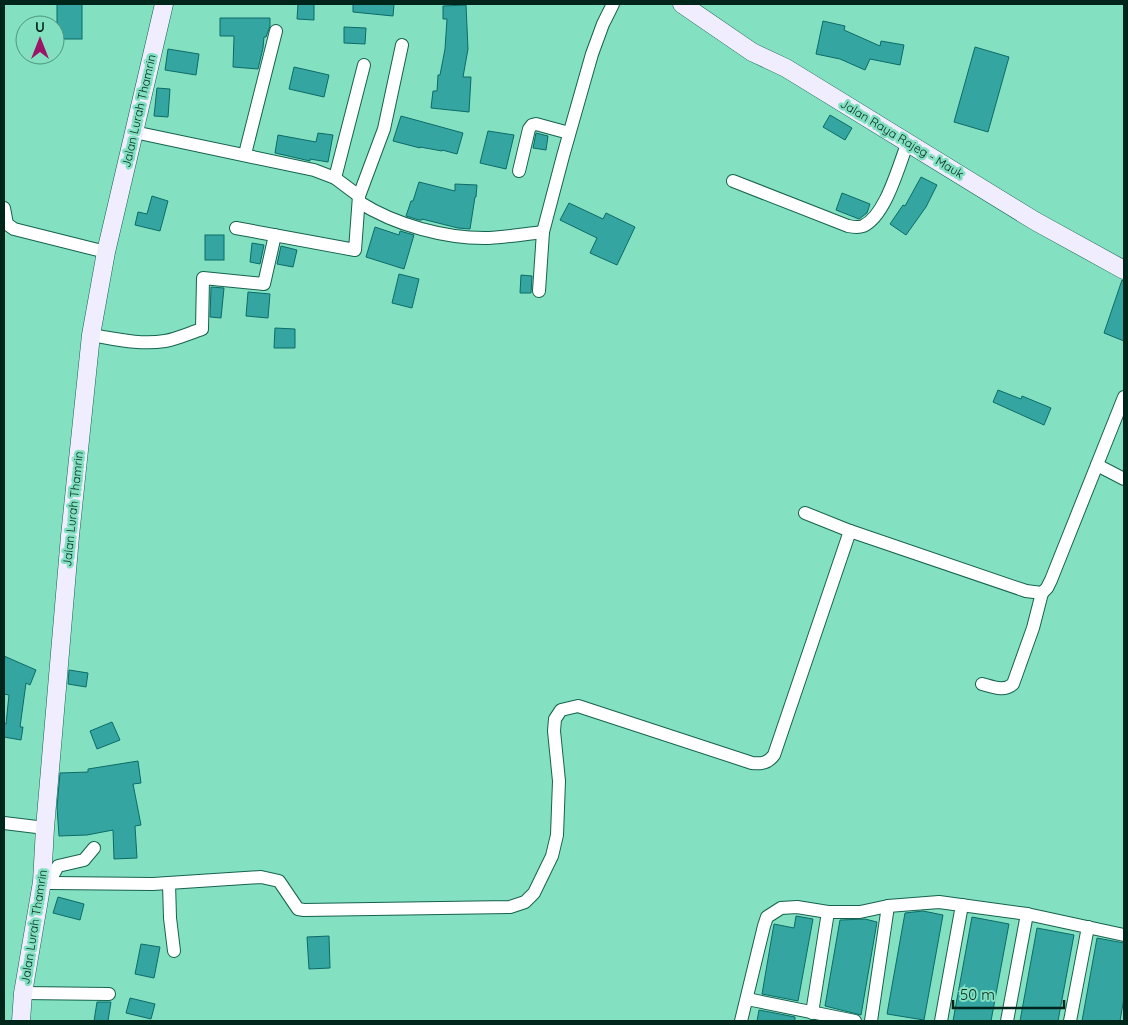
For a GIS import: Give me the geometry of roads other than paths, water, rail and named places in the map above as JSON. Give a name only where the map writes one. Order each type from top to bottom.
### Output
[{"type":"street","name":"Jalan Lurah Thamrin","points":[[21,1021],[23,993],[47,883],[45,828],[70,536],[91,335],[106,252],[164,4]]},
{"type":"street","points":[[539,291],[543,232],[592,54],[613,4]]},
{"type":"street","name":"Jalan Raya Rajeg - Mauk","points":[[682,4],[752,52],[786,68],[1035,221],[1124,270]]},
{"type":"street","points":[[246,154],[276,31]]},
{"type":"street","points":[[236,228],[355,250],[359,199],[384,129],[402,45]]},
{"type":"street","points":[[335,178],[364,65]]},
{"type":"street","points":[[519,171],[529,129],[532,125],[536,124],[569,133]]},
{"type":"street","points":[[134,132],[246,154],[314,170],[335,178],[359,199],[392,219],[441,234],[488,238],[543,232]]},
{"type":"street","points":[[733,181],[848,226],[863,226],[870,222],[878,213],[887,196],[908,142]]},
{"type":"street","points":[[4,208],[7,224],[14,229],[106,252]]},
{"type":"street","points":[[91,335],[127,341],[166,341],[202,329],[203,278],[264,284],[275,236]]},
{"type":"street","points":[[982,684],[1003,689],[1013,684],[1033,628],[1042,593],[1051,580],[1124,397]]},
{"type":"street","points":[[1097,466],[1124,479]]},
{"type":"street","points":[[805,513],[850,531],[1026,591],[1042,593]]},
{"type":"street","points":[[47,883],[169,883],[261,877],[272,878],[279,881],[298,909],[304,910],[510,907],[525,902],[534,892],[552,856],[557,835],[559,781],[554,731],[555,719],[561,710],[578,706],[752,763],[765,763],[770,760],[774,755],[850,531]]},
{"type":"street","points":[[4,823],[45,828]]},
{"type":"street","points":[[47,883],[58,866],[84,860],[94,848]]},
{"type":"street","points":[[169,883],[170,918],[174,951]]},
{"type":"street","points":[[741,1021],[767,917],[776,910],[788,907],[828,912],[860,912],[888,906],[939,902],[1028,914],[1124,935]]},
{"type":"street","points":[[941,1021],[962,905]]},
{"type":"street","points":[[871,1021],[888,906]]},
{"type":"street","points":[[812,1013],[828,912]]},
{"type":"street","points":[[1006,1021],[1028,914]]},
{"type":"street","points":[[1070,1021],[1088,927]]},
{"type":"street","points":[[23,993],[109,994]]},
{"type":"street","points":[[747,999],[855,1021]]}]
